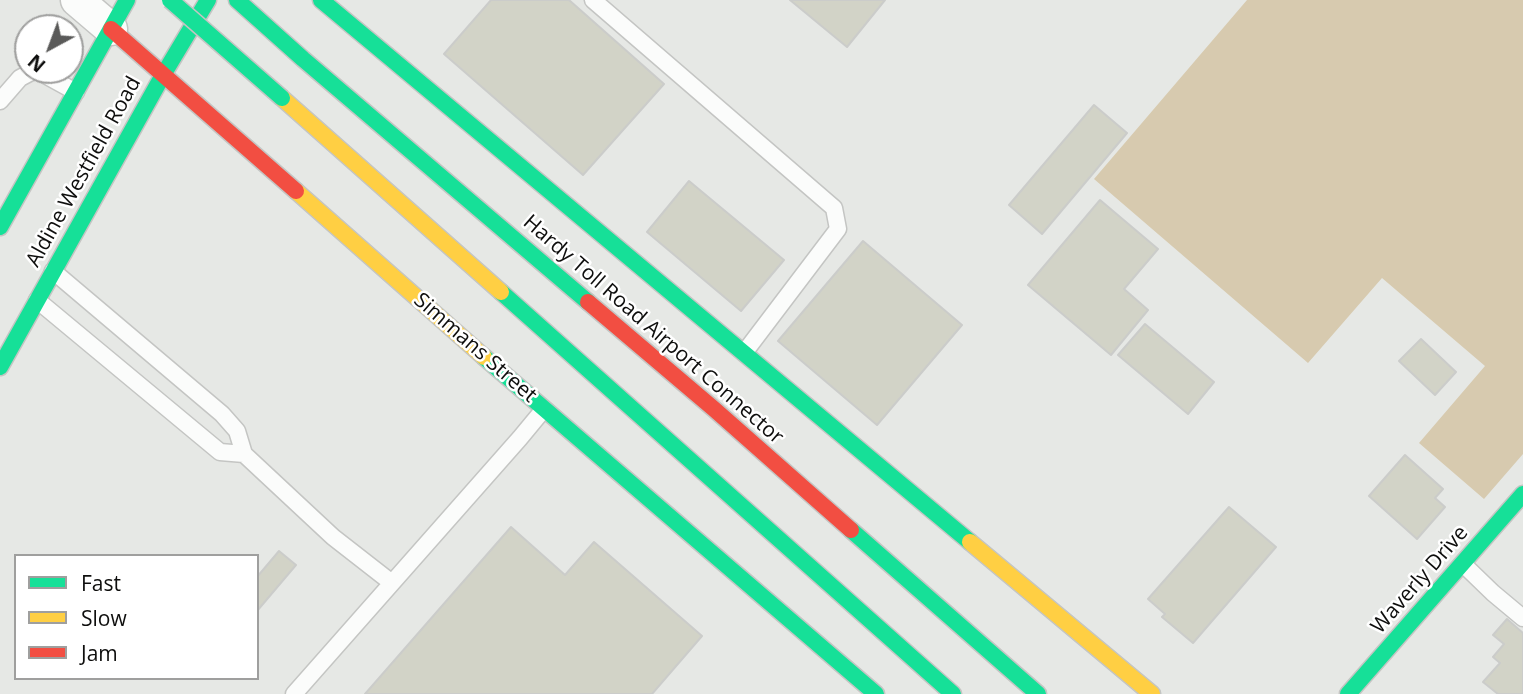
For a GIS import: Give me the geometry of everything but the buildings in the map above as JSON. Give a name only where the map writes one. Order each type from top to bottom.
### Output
[{"type":"main road","points":[[2,220],[127,0]]},
{"type":"main road","points":[[170,0],[953,694]]},
{"type":"main road","name":"Aldine Westfield Road","points":[[0,367],[163,75],[208,0]]},
{"type":"main road","name":"Hardy Toll Road Airport Connector","points":[[237,0],[703,400],[1038,694]]},
{"type":"main road","points":[[321,0],[1152,694]]},
{"type":"main road","name":"Simmans Street","points":[[111,29],[876,694]]},
{"type":"main road","name":"Waverly Drive","points":[[1348,694],[1523,494]]},
{"type":"main road","points":[[1031,593],[1079,654]]},
{"type":"street","name":"Simmans Street","points":[[77,0],[111,29]]},
{"type":"lane","points":[[593,0],[834,208],[838,229],[744,353]]},
{"type":"lane","points":[[0,101],[15,84]]},
{"type":"lane","points":[[61,84],[76,92]]},
{"type":"lane","points":[[53,271],[222,414],[237,431],[244,454],[334,537],[392,583]]},
{"type":"lane","points":[[37,300],[220,452],[244,454]]},
{"type":"lane","points":[[294,694],[544,408]]},
{"type":"lane","points":[[1463,564],[1523,618]]},
{"type":"shaded area","points":[[1247,0],[1523,0],[1523,454],[1484,499],[1419,443],[1485,366],[1382,278],[1308,363],[1094,179]]},
{"type":"traffic: fast","points":[[0,227],[127,0]]},
{"type":"traffic: fast","points":[[170,0],[282,98]]},
{"type":"traffic: fast","points":[[0,367],[163,75],[208,0]]},
{"type":"traffic: fast","points":[[237,0],[588,302]]},
{"type":"traffic: fast","points":[[321,0],[970,542]]},
{"type":"traffic: fast","points":[[501,292],[953,694]]},
{"type":"traffic: fast","points":[[484,357],[876,694]]},
{"type":"traffic: fast","points":[[1348,694],[1523,494]]},
{"type":"traffic: fast","points":[[851,530],[1038,694]]},
{"type":"traffic: slow","points":[[282,98],[501,292]]},
{"type":"traffic: slow","points":[[296,191],[484,357]]},
{"type":"traffic: slow","points":[[970,542],[1152,694]]},
{"type":"traffic: jam","points":[[111,29],[296,191]]},
{"type":"traffic: jam","points":[[588,302],[851,530]]}]
